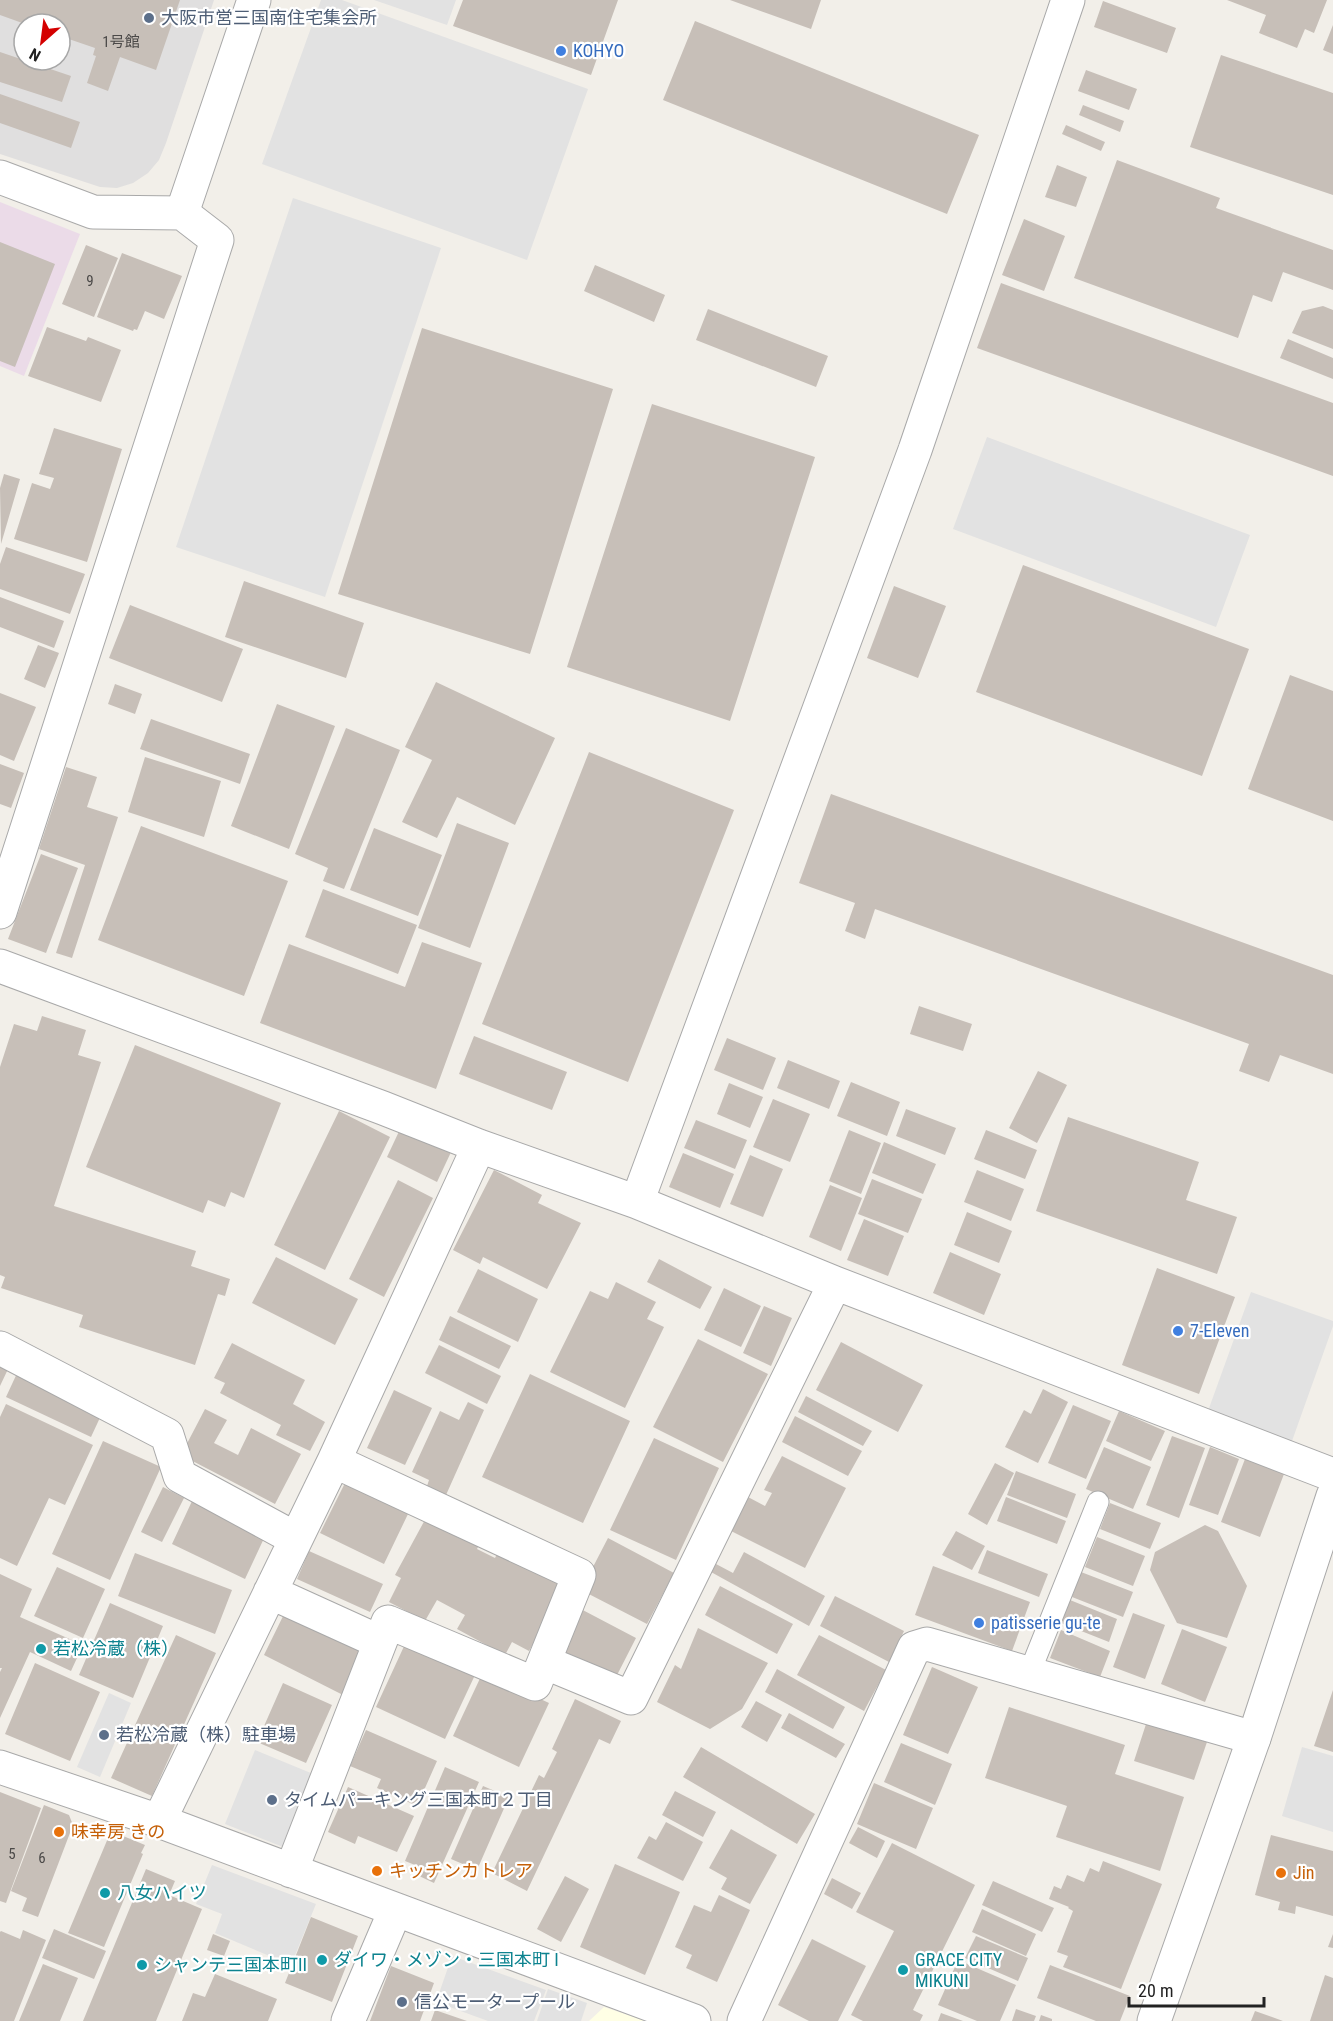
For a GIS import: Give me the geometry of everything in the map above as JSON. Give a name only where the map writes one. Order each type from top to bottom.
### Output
[{"type":"street","points":[[182,213],[254,0]]},
{"type":"street","points":[[637,1202],[915,450],[1068,0]]},
{"type":"street","points":[[0,177],[93,212],[182,213],[217,240],[0,912]]},
{"type":"street","points":[[0,966],[383,1108],[479,1146],[637,1202],[835,1283],[1333,1475]]},
{"type":"street","points":[[159,1821],[334,1461],[479,1146]]},
{"type":"street","points":[[544,1662],[631,1698],[835,1283]]},
{"type":"street","points":[[0,1348],[167,1435],[180,1476],[296,1539]]},
{"type":"street","points":[[291,1871],[388,1622],[535,1684],[579,1575],[334,1461]]},
{"type":"street","points":[[1154,2021],[1254,1738],[1333,1496]]},
{"type":"street","points":[[270,1592],[380,1642]]},
{"type":"street","points":[[744,2021],[914,1648],[927,1644],[1254,1738]]},
{"type":"street","points":[[0,1767],[159,1821],[693,2021]]},
{"type":"street","points":[[348,2021],[395,1911]]},
{"type":"lane","points":[[1029,1674],[1098,1502]]},
{"type":"shaded area","points":[[0,0],[214,0],[159,160],[148,173],[133,183],[117,188],[100,187],[0,154]]},
{"type":"shaded area","points":[[321,0],[342,0],[588,89],[527,260],[262,164]]},
{"type":"shaded area","points":[[374,0],[456,0],[447,25]]},
{"type":"shaded area","points":[[293,198],[441,248],[325,597],[176,547]]},
{"type":"shaded area","points":[[0,202],[80,234],[24,376],[0,366]]},
{"type":"shaded area","points":[[987,437],[1250,535],[1216,627],[953,529]]},
{"type":"shaded area","points":[[1251,1292],[1333,1321],[1292,1441],[1208,1411]]},
{"type":"shaded area","name":"若松冷蔵（株）駐車場","points":[[109,1693],[131,1703],[100,1777],[77,1767]]},
{"type":"shaded area","points":[[1302,1747],[1333,1756],[1333,1832],[1282,1816]]},
{"type":"shaded area","name":"タイムパーキング三国本町２丁目","points":[[255,1750],[318,1776],[288,1849],[225,1824]]},
{"type":"shaded area","points":[[212,1865],[316,1904],[291,1965],[215,1933],[222,1914],[196,1904]]},
{"type":"shaded area","points":[[452,1956],[546,1990],[534,2021],[488,2021],[436,2002]]},
{"type":"shaded area","points":[[548,1989],[587,2003],[581,2021],[537,2021]]},
{"type":"shaded area","points":[[604,2007],[645,2021],[589,2021]]},
{"type":"building","points":[[0,0],[180,0],[156,70],[120,57],[108,91],[87,83],[96,56],[93,55],[95,48],[72,40],[72,12],[12,12],[12,19],[0,15]]},
{"type":"building","name":"KOHYO","points":[[463,0],[618,0],[591,75],[453,26]]},
{"type":"building","points":[[730,0],[821,0],[811,29]]},
{"type":"building","points":[[1227,0],[1327,0],[1314,33],[1305,29],[1297,48],[1259,33],[1266,15]]},
{"type":"building","points":[[1103,1],[1176,28],[1167,53],[1094,27]]},
{"type":"building","points":[[695,21],[979,135],[947,214],[663,100]]},
{"type":"building","points":[[1333,25],[1333,54],[1323,50]]},
{"type":"building","points":[[0,52],[12,56],[12,72],[59,72],[71,76],[62,102],[0,82]]},
{"type":"building","points":[[1221,55],[1333,93],[1333,195],[1190,147]]},
{"type":"building","points":[[1086,70],[1137,89],[1129,110],[1078,91]]},
{"type":"building","points":[[0,94],[80,122],[71,148],[0,123]]},
{"type":"building","points":[[1083,105],[1124,121],[1120,132],[1079,115]]},
{"type":"building","points":[[1066,125],[1105,142],[1101,151],[1062,134]]},
{"type":"building","points":[[1117,160],[1220,198],[1216,208],[1333,250],[1333,290],[1283,272],[1272,302],[1253,295],[1238,338],[1074,278]]},
{"type":"building","points":[[1057,165],[1087,177],[1076,207],[1045,197]]},
{"type":"building","points":[[1024,219],[1065,236],[1044,291],[1002,275]]},
{"type":"building","points":[[0,242],[55,264],[15,367],[0,361]]},
{"type":"building","points":[[86,245],[118,258],[94,317],[62,304]]},
{"type":"building","points":[[122,253],[182,276],[164,319],[145,311],[137,330],[133,331],[97,317]]},
{"type":"building","points":[[595,265],[665,295],[654,322],[584,291]]},
{"type":"building","points":[[1001,283],[1333,403],[1333,476],[977,348]]},
{"type":"building","points":[[1323,306],[1333,310],[1333,349],[1292,333],[1302,311]]},
{"type":"building","points":[[708,309],[828,356],[816,387],[696,340]]},
{"type":"building","points":[[47,327],[86,341],[88,337],[121,350],[101,402],[28,376]]},
{"type":"building","points":[[422,328],[613,389],[530,654],[338,594]]},
{"type":"building","points":[[1288,339],[1333,358],[1333,379],[1280,358]]},
{"type":"building","points":[[652,404],[815,457],[730,721],[567,667]]},
{"type":"building","points":[[54,428],[122,449],[87,562],[14,539],[32,483],[50,489],[54,478],[39,474]]},
{"type":"building","points":[[4,474],[20,479],[1,544],[0,488]]},
{"type":"building","points":[[6,547],[85,574],[70,614],[0,589],[0,564]]},
{"type":"building","points":[[1023,565],[1249,649],[1202,776],[976,692]]},
{"type":"building","points":[[244,581],[364,623],[346,678],[225,637]]},
{"type":"building","points":[[894,586],[946,606],[918,678],[867,658]]},
{"type":"building","points":[[0,597],[64,621],[54,648],[0,627]]},
{"type":"building","points":[[130,605],[243,649],[222,702],[109,658]]},
{"type":"building","points":[[38,645],[59,653],[45,688],[24,679]]},
{"type":"building","points":[[1290,675],[1333,691],[1333,821],[1248,789]]},
{"type":"building","points":[[436,682],[555,738],[515,825],[457,797],[437,838],[402,822],[432,760],[405,747]]},
{"type":"building","points":[[115,684],[142,694],[135,714],[108,704]]},
{"type":"building","points":[[0,693],[36,707],[14,761],[0,755]]},
{"type":"building","points":[[277,704],[335,726],[289,849],[231,826]]},
{"type":"building","points":[[151,719],[250,754],[240,784],[140,749]]},
{"type":"building","points":[[346,728],[400,750],[344,889],[323,881],[328,868],[295,854]]},
{"type":"building","points":[[589,752],[734,810],[628,1082],[482,1024]]},
{"type":"building","points":[[145,757],[221,781],[204,837],[128,812]]},
{"type":"building","points":[[0,764],[24,773],[11,808],[0,804]]},
{"type":"building","points":[[66,767],[97,777],[87,807],[118,817],[72,958],[56,953],[85,865],[39,849]]},
{"type":"building","points":[[831,794],[1333,975],[1333,1074],[1280,1055],[1269,1082],[1239,1071],[1249,1044],[875,909],[865,939],[845,931],[855,903],[799,883]]},
{"type":"building","points":[[457,823],[509,843],[470,948],[418,928]]},
{"type":"building","points":[[141,826],[288,881],[244,996],[98,940]]},
{"type":"building","points":[[374,828],[442,855],[418,916],[350,890]]},
{"type":"building","points":[[41,854],[78,868],[46,953],[8,939]]},
{"type":"building","points":[[323,889],[417,925],[398,974],[305,937]]},
{"type":"building","points":[[422,942],[482,963],[436,1089],[260,1023],[289,944],[405,987]]},
{"type":"building","points":[[919,1006],[972,1024],[963,1051],[910,1034]]},
{"type":"building","points":[[42,1016],[86,1030],[78,1055],[101,1062],[54,1206],[196,1251],[191,1266],[230,1279],[225,1296],[218,1294],[195,1365],[79,1327],[83,1315],[1,1288],[5,1277],[0,1275],[0,1067],[14,1024],[37,1031]]},
{"type":"building","points":[[474,1036],[567,1072],[552,1110],[459,1074]]},
{"type":"building","points":[[727,1038],[776,1058],[763,1090],[714,1070]]},
{"type":"building","points":[[135,1045],[281,1103],[244,1198],[231,1192],[225,1207],[208,1200],[203,1213],[86,1167]]},
{"type":"building","points":[[788,1060],[840,1081],[829,1109],[777,1088]]},
{"type":"building","points":[[1038,1071],[1067,1085],[1037,1143],[1009,1128]]},
{"type":"building","points":[[851,1082],[900,1102],[887,1136],[837,1116]]},
{"type":"building","points":[[729,1083],[763,1097],[750,1128],[717,1114]]},
{"type":"building","points":[[773,1099],[810,1114],[790,1162],[753,1147]]},
{"type":"building","points":[[906,1109],[956,1128],[945,1155],[896,1136]]},
{"type":"building","points":[[339,1111],[390,1137],[325,1270],[274,1245]]},
{"type":"building","points":[[1068,1117],[1199,1162],[1186,1200],[1237,1217],[1217,1274],[1036,1211]]},
{"type":"building","points":[[696,1120],[747,1140],[735,1169],[684,1148]]},
{"type":"building","points":[[402,1125],[452,1150],[437,1182],[387,1157]]},
{"type":"building","points":[[849,1130],[881,1143],[861,1194],[829,1181]]},
{"type":"building","points":[[986,1130],[1037,1150],[1025,1179],[974,1159]]},
{"type":"building","points":[[884,1142],[936,1164],[923,1194],[872,1173]]},
{"type":"building","points":[[683,1153],[734,1174],[720,1208],[669,1187]]},
{"type":"building","points":[[750,1155],[783,1169],[763,1217],[730,1204]]},
{"type":"building","points":[[494,1170],[542,1195],[538,1203],[581,1223],[547,1289],[483,1257],[480,1264],[453,1250]]},
{"type":"building","points":[[977,1170],[1024,1189],[1011,1221],[964,1202]]},
{"type":"building","points":[[872,1179],[922,1199],[908,1233],[858,1214]]},
{"type":"building","points":[[398,1180],[433,1198],[384,1297],[349,1279]]},
{"type":"building","points":[[830,1185],[862,1198],[841,1251],[809,1237]]},
{"type":"building","points":[[967,1212],[1012,1231],[999,1263],[954,1245]]},
{"type":"building","points":[[864,1219],[904,1236],[888,1276],[847,1260]]},
{"type":"building","points":[[950,1252],[1001,1274],[984,1315],[933,1293]]},
{"type":"building","points":[[276,1257],[358,1299],[335,1345],[252,1303]]},
{"type":"building","points":[[659,1259],[712,1287],[700,1309],[647,1282]]},
{"type":"building","name":"7-Eleven","points":[[1157,1268],[1235,1297],[1199,1394],[1122,1365]]},
{"type":"building","points":[[478,1269],[538,1299],[518,1342],[457,1312]]},
{"type":"building","points":[[616,1282],[656,1302],[647,1319],[664,1327],[625,1408],[550,1372],[590,1291],[608,1299]]},
{"type":"building","points":[[724,1288],[761,1306],[741,1347],[704,1330]]},
{"type":"building","points":[[764,1306],[792,1318],[771,1366],[743,1353]]},
{"type":"building","points":[[450,1316],[511,1346],[499,1369],[439,1340]]},
{"type":"building","points":[[698,1339],[768,1374],[723,1462],[653,1427]]},
{"type":"building","points":[[841,1342],[923,1385],[898,1432],[816,1390]]},
{"type":"building","points":[[232,1343],[305,1380],[293,1404],[325,1422],[310,1451],[276,1435],[281,1425],[220,1393],[225,1383],[214,1378]]},
{"type":"building","points":[[439,1345],[501,1376],[487,1404],[425,1373]]},
{"type":"building","points":[[0,1363],[9,1367],[0,1386]]},
{"type":"building","points":[[19,1369],[104,1409],[91,1437],[6,1397]]},
{"type":"building","points":[[530,1374],[630,1421],[583,1523],[482,1477]]},
{"type":"building","points":[[1043,1389],[1068,1402],[1038,1463],[1005,1447],[1024,1410],[1031,1414]]},
{"type":"building","points":[[394,1390],[432,1408],[405,1465],[367,1448]]},
{"type":"building","points":[[806,1396],[872,1431],[863,1446],[798,1412]]},
{"type":"building","points":[[468,1402],[484,1410],[446,1495],[427,1486],[429,1480],[412,1472],[440,1411],[459,1420]]},
{"type":"building","points":[[6,1404],[93,1445],[65,1505],[49,1498],[17,1566],[0,1558],[0,1417]]},
{"type":"building","points":[[1073,1405],[1111,1421],[1086,1479],[1048,1463]]},
{"type":"building","points":[[205,1409],[227,1420],[214,1443],[238,1455],[251,1428],[301,1454],[275,1504],[181,1455]]},
{"type":"building","points":[[1119,1411],[1165,1431],[1151,1461],[1106,1441]]},
{"type":"building","points":[[795,1416],[862,1451],[848,1476],[782,1442]]},
{"type":"building","points":[[1172,1436],[1205,1448],[1179,1518],[1146,1505]]},
{"type":"building","points":[[654,1438],[719,1468],[676,1560],[610,1530]]},
{"type":"building","points":[[103,1441],[161,1467],[110,1580],[52,1554]]},
{"type":"building","points":[[1104,1447],[1151,1467],[1133,1509],[1086,1489]]},
{"type":"building","points":[[1210,1447],[1239,1459],[1218,1515],[1189,1505]]},
{"type":"building","points":[[782,1456],[846,1488],[805,1568],[731,1531],[748,1497],[765,1506],[772,1493],[764,1490]]},
{"type":"building","points":[[1245,1459],[1284,1474],[1260,1537],[1221,1522]]},
{"type":"building","points":[[995,1463],[1014,1473],[987,1525],[968,1514]]},
{"type":"building","points":[[1016,1471],[1076,1494],[1067,1518],[1007,1495]]},
{"type":"building","points":[[345,1483],[408,1514],[384,1564],[320,1533]]},
{"type":"building","points":[[163,1487],[184,1498],[162,1542],[141,1532]]},
{"type":"building","points":[[1006,1497],[1066,1521],[1057,1544],[997,1521]]},
{"type":"building","points":[[193,1499],[266,1534],[245,1579],[172,1544]]},
{"type":"building","points":[[1110,1503],[1161,1523],[1150,1549],[1100,1529]]},
{"type":"building","points":[[427,1516],[479,1545],[477,1549],[495,1558],[500,1548],[566,1583],[529,1651],[512,1642],[505,1655],[457,1629],[465,1615],[437,1600],[425,1621],[389,1602],[401,1578],[395,1575]]},
{"type":"building","points":[[1205,1525],[1218,1531],[1247,1586],[1227,1638],[1177,1623],[1150,1570],[1155,1552]]},
{"type":"building","points":[[956,1531],[985,1546],[972,1570],[942,1555]]},
{"type":"building","points":[[1097,1537],[1145,1556],[1133,1586],[1085,1567]]},
{"type":"building","points":[[608,1538],[674,1573],[647,1624],[581,1590]]},
{"type":"building","points":[[987,1550],[1048,1574],[1039,1597],[978,1573]]},
{"type":"building","points":[[309,1551],[383,1584],[370,1612],[297,1579]]},
{"type":"building","points":[[744,1552],[825,1596],[809,1626],[711,1572],[716,1564],[733,1573]]},
{"type":"building","points":[[135,1553],[232,1590],[215,1634],[118,1596]]},
{"type":"building","points":[[933,1566],[1030,1602],[1012,1651],[915,1615]]},
{"type":"building","points":[[57,1567],[105,1589],[83,1638],[34,1616]]},
{"type":"building","points":[[1081,1572],[1133,1592],[1123,1617],[1072,1597]]},
{"type":"building","name":"若松冷蔵（株）","points":[[0,1574],[32,1589],[20,1617],[83,1645],[71,1671],[30,1652],[0,1718],[0,1672],[2,1668],[0,1668]]},
{"type":"building","points":[[720,1586],[793,1624],[777,1654],[705,1615]]},
{"type":"building","points":[[835,1596],[904,1631],[889,1662],[820,1626]]},
{"type":"building","points":[[1070,1600],[1117,1619],[1109,1642],[1061,1623]]},
{"type":"building","points":[[110,1603],[163,1626],[133,1698],[79,1675]]},
{"type":"building","points":[[577,1607],[636,1638],[615,1679],[556,1649]]},
{"type":"building","points":[[287,1608],[367,1648],[343,1695],[264,1655]]},
{"type":"building","points":[[1133,1613],[1165,1625],[1145,1679],[1113,1667]]},
{"type":"building","points":[[698,1628],[768,1663],[742,1709],[710,1729],[657,1702],[675,1665],[681,1669]]},
{"type":"building","points":[[1182,1629],[1227,1647],[1205,1702],[1161,1684]]},
{"type":"building","points":[[1061,1630],[1110,1651],[1100,1677],[1050,1658]]},
{"type":"building","points":[[176,1635],[216,1653],[152,1796],[111,1778]]},
{"type":"building","points":[[819,1635],[886,1670],[864,1711],[797,1675]]},
{"type":"building","points":[[406,1642],[475,1675],[445,1739],[376,1707]]},
{"type":"building","points":[[35,1663],[100,1692],[70,1761],[5,1734]]},
{"type":"building","points":[[932,1667],[978,1687],[948,1754],[903,1735]]},
{"type":"building","points":[[777,1669],[845,1707],[833,1729],[765,1692]]},
{"type":"building","points":[[483,1672],[549,1703],[519,1767],[453,1736]]},
{"type":"building","points":[[283,1683],[332,1705],[306,1763],[257,1742]]},
{"type":"building","points":[[1333,1690],[1333,1752],[1314,1746]]},
{"type":"building","points":[[575,1699],[621,1721],[610,1744],[599,1739],[527,1891],[492,1873],[539,1775],[544,1778],[557,1752],[552,1749]]},
{"type":"building","points":[[756,1701],[782,1715],[767,1742],[741,1727]]},
{"type":"building","points":[[1009,1707],[1125,1745],[1115,1774],[1184,1797],[1160,1871],[1056,1837],[1067,1806],[985,1778]]},
{"type":"building","points":[[789,1713],[845,1744],[836,1758],[781,1728]]},
{"type":"building","points":[[1147,1721],[1207,1742],[1194,1780],[1134,1761]]},
{"type":"building","points":[[366,1730],[437,1761],[417,1806],[377,1788],[381,1779],[350,1766]]},
{"type":"building","points":[[901,1743],[952,1764],[935,1805],[884,1782]]},
{"type":"building","points":[[701,1747],[815,1814],[797,1844],[683,1777]]},
{"type":"building","points":[[445,1767],[479,1782],[434,1883],[417,1875],[420,1867],[405,1861]]},
{"type":"building","points":[[874,1783],[933,1808],[916,1849],[857,1824]]},
{"type":"building","points":[[483,1786],[509,1797],[477,1870],[451,1859]]},
{"type":"building","points":[[348,1787],[414,1816],[397,1852],[358,1836],[355,1844],[328,1832]]},
{"type":"building","points":[[675,1791],[716,1812],[703,1837],[662,1815]]},
{"type":"building","points":[[0,1792],[41,1808],[6,1903],[0,1901]]},
{"type":"building","points":[[44,1805],[69,1815],[73,1825],[38,1917],[22,1911],[27,1898],[11,1891]]},
{"type":"building","points":[[666,1822],[703,1842],[683,1881],[637,1858],[649,1836],[656,1840]]},
{"type":"building","points":[[858,1827],[885,1841],[877,1858],[849,1843]]},
{"type":"building","points":[[731,1829],[777,1855],[750,1904],[721,1889],[727,1878],[709,1868]]},
{"type":"building","name":"八女ハイツ","points":[[111,1831],[145,1845],[104,1947],[68,1933]]},
{"type":"building","points":[[1271,1835],[1333,1851],[1333,1916],[1296,1906],[1295,1914],[1278,1910],[1280,1902],[1255,1895]]},
{"type":"building","name":"GRACE CITY MIKUNI","points":[[892,1843],[975,1885],[913,2010],[923,2015],[920,2021],[863,2021],[851,2015],[894,1931],[856,1912]]},
{"type":"building","points":[[1103,1861],[1162,1884],[1121,1989],[1063,1967],[1068,1956],[1057,1952],[1073,1911],[1049,1899],[1054,1886],[1061,1889],[1067,1875],[1084,1882],[1090,1868],[1099,1872]]},
{"type":"building","points":[[615,1864],[680,1892],[645,1975],[580,1947]]},
{"type":"building","name":"シャンテ三国本町II","points":[[146,1869],[175,1881],[169,1895],[202,1909],[156,2021],[83,2021]]},
{"type":"building","points":[[565,1876],[589,1889],[561,1942],[537,1929]]},
{"type":"building","points":[[832,1878],[861,1893],[852,1909],[824,1894]]},
{"type":"building","points":[[993,1881],[1054,1908],[1042,1932],[982,1905]]},
{"type":"building","points":[[719,1895],[750,1910],[717,1982],[686,1968],[692,1955],[675,1947],[694,1905],[711,1912]]},
{"type":"building","points":[[982,1909],[1036,1934],[1026,1956],[972,1932]]},
{"type":"building","name":"ダイワ・メゾン・三国本町 I","points":[[311,1917],[358,1936],[332,2002],[285,1983]]},
{"type":"building","points":[[54,1929],[106,1951],[94,1979],[42,1958]]},
{"type":"building","points":[[23,1930],[46,1940],[14,2021],[0,2021],[0,1932],[20,1939]]},
{"type":"building","points":[[213,1934],[230,1941],[224,1956],[207,1950]]},
{"type":"building","points":[[1333,1934],[1333,1948],[1328,1947]]},
{"type":"building","points":[[976,1936],[1028,1958],[1018,1981],[965,1958]]},
{"type":"building","points":[[812,1939],[866,1966],[838,2021],[809,2021],[778,2005]]},
{"type":"building","points":[[958,1960],[1016,1985],[1000,2021],[977,2021],[938,2005]]},
{"type":"building","points":[[43,1964],[78,1978],[60,2021],[19,2021]]},
{"type":"building","points":[[1050,1965],[1130,1996],[1120,2021],[1096,2021],[1037,1998]]},
{"type":"building","name":"信公モータープール","points":[[391,1966],[434,1983],[420,2021],[370,2021]]},
{"type":"building","points":[[215,1974],[277,1999],[268,2021],[182,2021],[193,1993],[205,1997]]},
{"type":"building","points":[[1325,1975],[1333,1978],[1333,2021],[1310,2021]]},
{"type":"building","points":[[1016,2009],[1036,2016],[1034,2021],[1012,2021]]},
{"type":"building","points":[[435,2010],[467,2021],[431,2021]]},
{"type":"building","points":[[1255,2011],[1283,2021],[1251,2021]]},
{"type":"building","points":[[941,2013],[963,2021],[938,2021]]},
{"type":"building","points":[[1041,2015],[1052,2019],[1052,2021],[1039,2021]]},
{"type":"place","name":"大阪市営三国南住宅集会所","points":[[149,18]]},
{"type":"place","name":"KOHYO","points":[[561,51]]},
{"type":"place","name":"7-Eleven","points":[[1178,1331]]},
{"type":"place","name":"patisserie gu-te","points":[[979,1623]]},
{"type":"place","name":"若松冷蔵（株）","points":[[41,1649]]},
{"type":"place","name":"若松冷蔵（株）駐車場","points":[[104,1735]]},
{"type":"place","name":"タイムパーキング三国本町２丁目","points":[[272,1800]]},
{"type":"place","name":"味幸房 きの","points":[[59,1832]]},
{"type":"place","name":"キッチンカトレア","points":[[377,1871]]},
{"type":"place","name":"Jin","points":[[1281,1873]]},
{"type":"place","name":"八女ハイツ","points":[[105,1893]]},
{"type":"place","name":"ダイワ・メゾン・三国本町 I","points":[[322,1960]]},
{"type":"place","name":"シャンテ三国本町II","points":[[142,1965]]},
{"type":"place","name":"GRACE CITY MIKUNI","points":[[903,1970]]},
{"type":"place","name":"信公モータープール","points":[[402,2002]]}]
